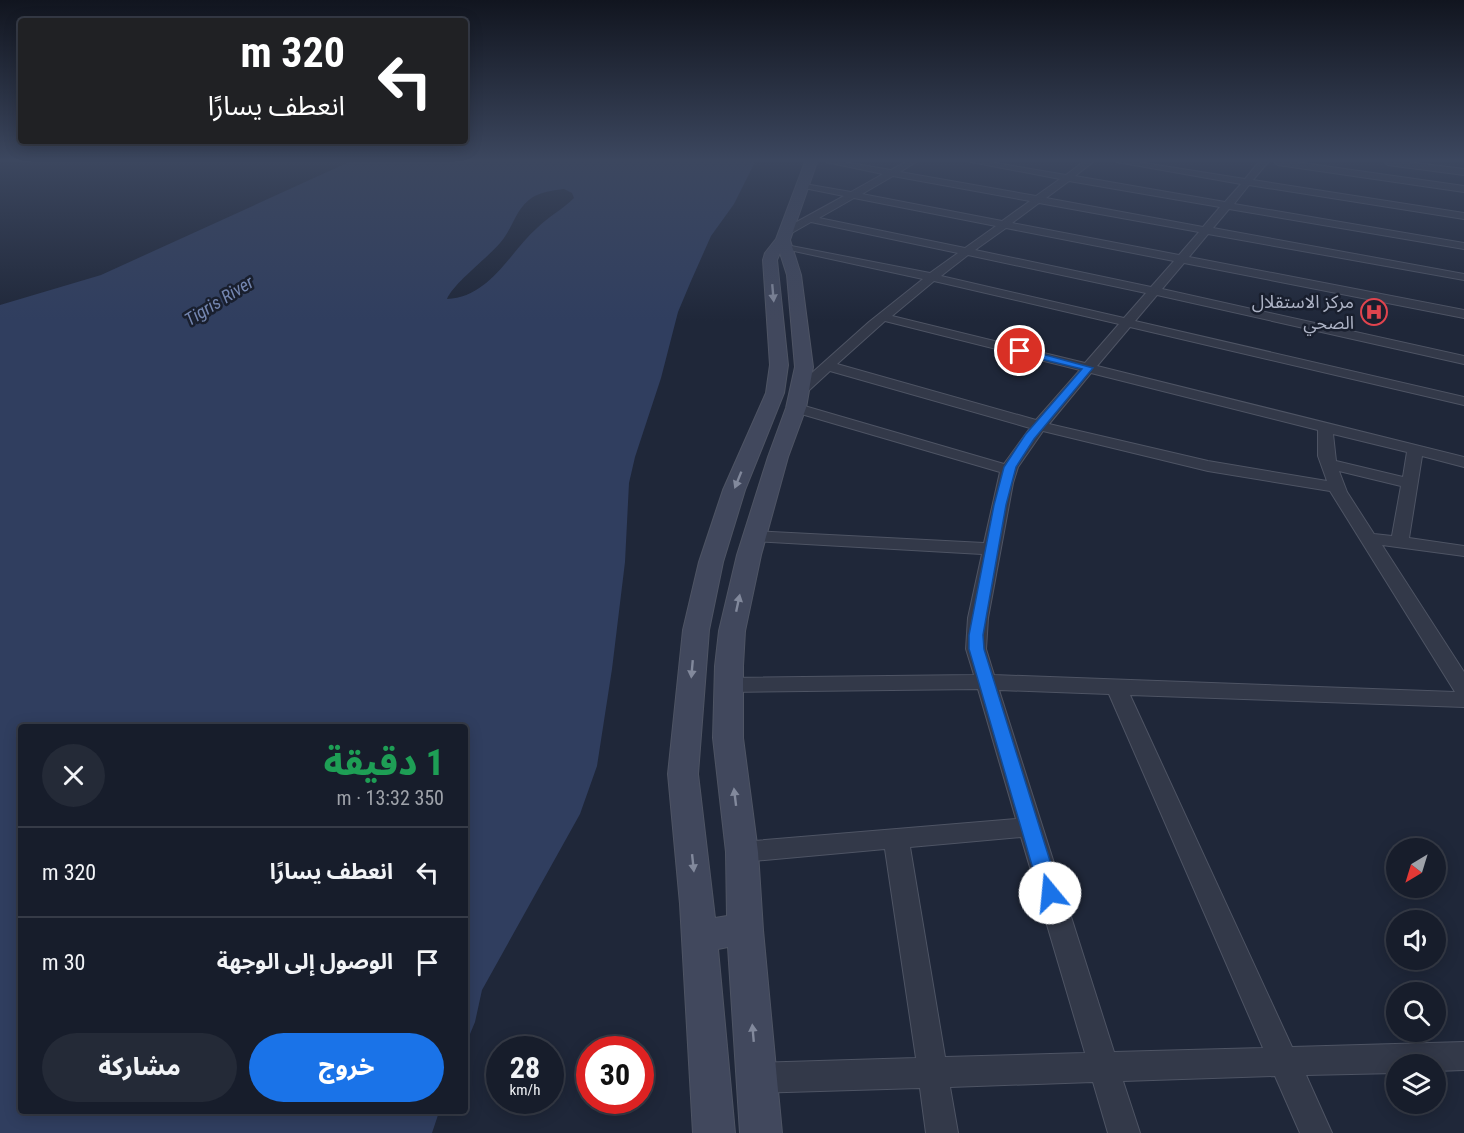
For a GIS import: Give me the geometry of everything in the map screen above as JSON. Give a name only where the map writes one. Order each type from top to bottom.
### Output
[{"type":"main road","points":[[714,1133],[699,935],[683,774],[696,630],[711,562],[734,490],[775,393],[779,365],[770,260],[772,253],[785,239],[793,215]]},
{"type":"main road","points":[[761,1133],[745,930],[742,852],[728,738],[728,685],[732,631],[754,536],[798,400],[804,367],[794,275],[785,239]]},
{"type":"main road","points":[[699,935],[745,930]]},
{"type":"street","points":[[785,239],[818,215]]},
{"type":"street","points":[[957,215],[1464,314]]},
{"type":"street","points":[[1009,470],[798,400],[829,366],[883,317],[932,277],[1018,215]]},
{"type":"street","points":[[1121,215],[1464,277]]},
{"type":"street","points":[[1124,1133],[976,649],[976,635],[991,549],[1009,470],[1017,455],[1218,215]]},
{"type":"street","points":[[1283,215],[1464,246]]},
{"type":"street","points":[[810,219],[1154,291],[1464,360]]},
{"type":"street","points":[[785,239],[932,277],[1464,401]]},
{"type":"street","points":[[883,317],[1464,462]]},
{"type":"street","points":[[829,366],[1039,426],[1189,464],[1337,487]]},
{"type":"street","points":[[1325,427],[1324,442],[1337,487],[1464,689]]},
{"type":"street","points":[[1400,542],[1414,450]]},
{"type":"street","points":[[1329,464],[1409,483]]},
{"type":"street","points":[[754,536],[991,549]]},
{"type":"street","points":[[1367,538],[1464,551]]},
{"type":"street","points":[[728,685],[986,682],[1464,700]]},
{"type":"street","points":[[1116,687],[1316,1133]]},
{"type":"street","points":[[742,852],[1030,827]]},
{"type":"street","points":[[896,838],[942,1133]]},
{"type":"street","points":[[756,1078],[1464,1056]]},
{"type":"water","name":"Tigris River","points":[[233,215],[517,215],[504,238],[457,285],[447,299],[475,291],[487,282],[527,238],[553,215],[726,215],[711,236],[678,312],[661,378],[635,457],[629,483],[625,562],[612,669],[597,766],[580,814],[482,990],[475,1022],[468,1039],[468,724],[18,724],[18,1114],[438,1114],[432,1133],[0,1133],[0,305],[101,275]]},
{"type":"place","name":"مركز الاستقلال الصحي","points":[[1374,312]]},
{"type":"route","points":[[1020,351],[1088,368],[1029,438],[1010,467],[1000,505],[976,635],[976,649],[1050,893]]}]
